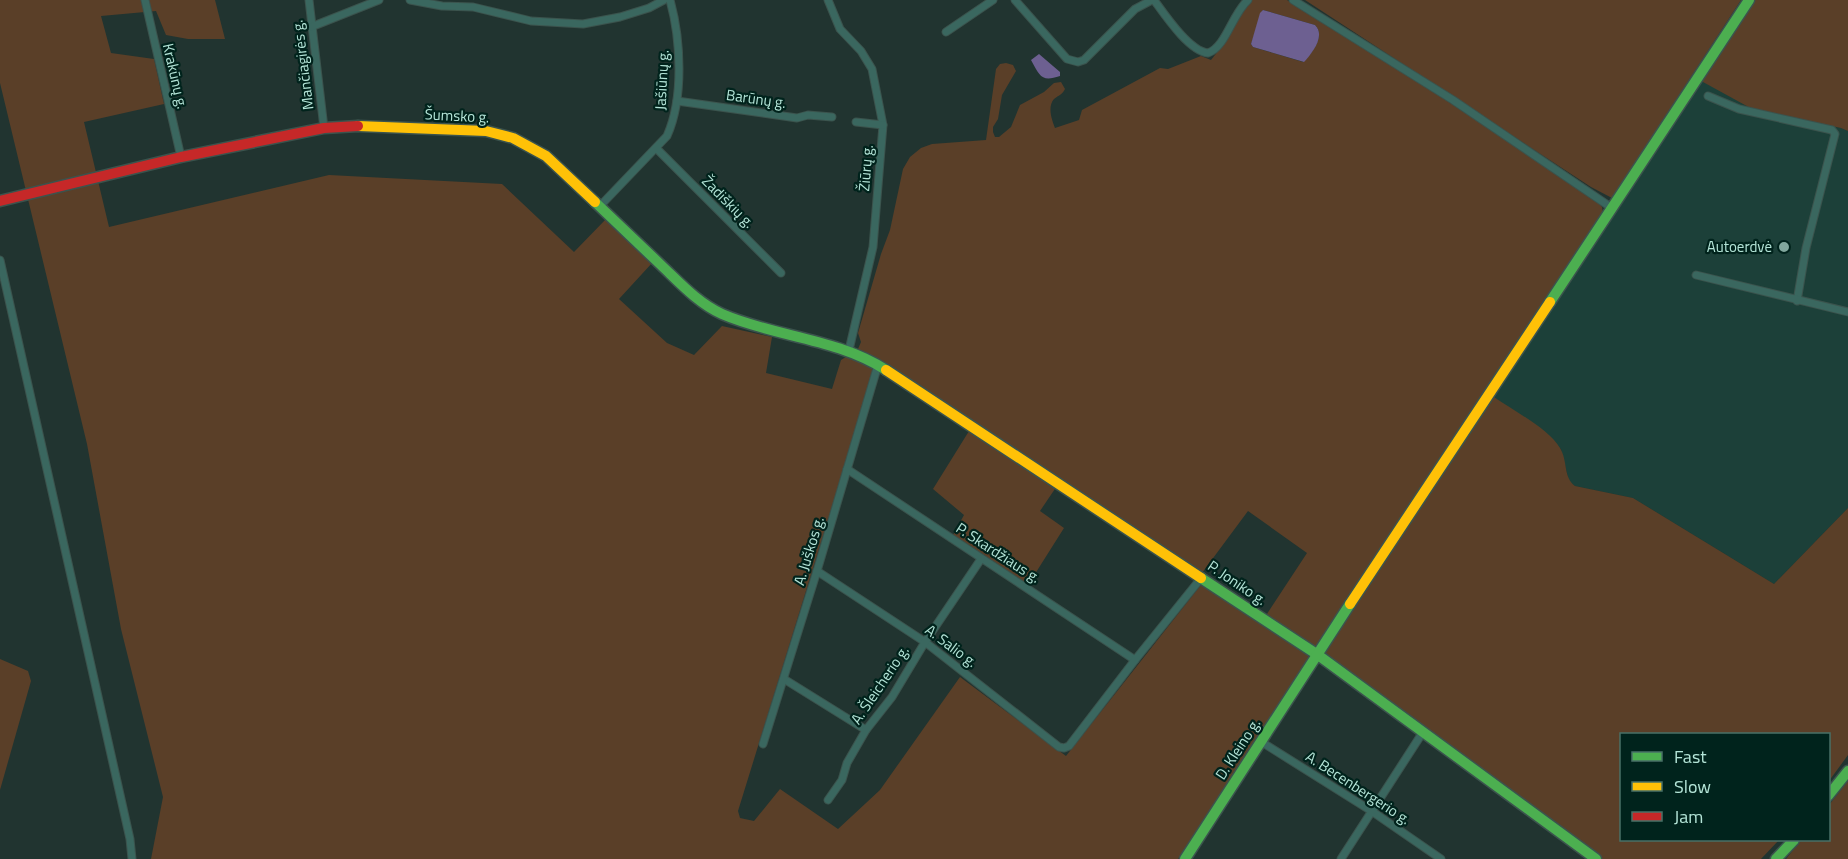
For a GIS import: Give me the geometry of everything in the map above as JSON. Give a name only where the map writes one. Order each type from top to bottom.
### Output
[{"type":"street","name":"Krakūnų g.","points":[[145,0],[181,157]]},
{"type":"street","name":"Mančiagirės g.","points":[[309,0],[324,128]]},
{"type":"street","points":[[311,27],[379,0]]},
{"type":"street","points":[[410,0],[442,6],[473,7],[531,21],[583,24],[630,14],[664,0]]},
{"type":"street","name":"Jašiūnų g.","points":[[600,206],[667,136],[673,123],[677,101],[678,39],[670,0]]},
{"type":"street","name":"Žiūrų g.","points":[[828,0],[840,29],[861,51],[872,69],[883,125],[870,265],[849,350]]},
{"type":"street","points":[[946,32],[993,0]]},
{"type":"street","points":[[1015,0],[1067,59],[1078,62],[1084,60],[1135,9],[1153,0],[1187,40],[1197,49],[1208,53],[1218,47],[1238,9],[1248,0]]},
{"type":"street","points":[[1293,0],[1453,100],[1612,208]]},
{"type":"street","name":"D. Kleino g.","points":[[1185,859],[1260,741],[1749,0]]},
{"type":"street","points":[[1708,96],[1739,110],[1832,130],[1835,134],[1806,248],[1797,301]]},
{"type":"street","name":"Barūnų g.","points":[[677,101],[797,118],[808,115],[832,117]]},
{"type":"street","points":[[856,122],[883,125]]},
{"type":"street","name":"Šumsko g.","points":[[0,201],[181,157],[324,128],[364,126],[500,133],[546,156],[707,306],[746,324],[849,350]]},
{"type":"street","name":"Žadiškių g.","points":[[656,148],[781,273]]},
{"type":"street","points":[[0,260],[130,839],[132,859]]},
{"type":"street","points":[[1696,275],[1848,312]]},
{"type":"street","name":"P. Joniko g.","points":[[849,350],[878,365],[1318,655],[1592,858]]},
{"type":"street","name":"A. Juškos g.","points":[[763,744],[878,365]]},
{"type":"street","name":"P. Skardžiaus g.","points":[[847,469],[1135,660]]},
{"type":"street","name":"A. Šleicherio g.","points":[[828,800],[842,780],[847,763],[866,730],[892,697],[925,642],[981,559]]},
{"type":"street","name":"A. Salio g.","points":[[817,571],[925,642],[1059,747],[1069,746],[1135,660]]},
{"type":"street","points":[[1135,660],[1202,577]]},
{"type":"street","points":[[784,679],[866,730]]},
{"type":"street","points":[[1341,859],[1423,732]]},
{"type":"street","name":"A. Becenbergerio g.","points":[[1260,741],[1373,812],[1440,859]]},
{"type":"street","points":[[1830,794],[1848,771]]},
{"type":"street","points":[[1776,859],[1793,841]]},
{"type":"shaded area","points":[[0,0],[215,0],[225,39],[188,39],[166,35],[156,11],[101,16],[111,53],[154,59],[164,104],[84,122],[109,227],[329,175],[502,184],[574,252],[607,218],[653,262],[619,299],[667,343],[694,355],[722,326],[772,337],[766,373],[832,389],[841,360],[849,355],[855,356],[861,342],[858,333],[890,230],[903,169],[910,157],[921,148],[932,144],[986,140],[996,69],[1000,64],[1013,65],[1016,71],[1002,95],[998,119],[993,127],[995,137],[999,137],[1011,127],[1020,105],[1044,92],[1054,83],[1061,82],[1065,89],[1054,99],[1051,106],[1055,128],[1079,120],[1082,110],[1160,68],[1168,69],[1201,56],[1211,60],[1240,13],[1252,0],[1287,0],[1437,94],[1598,202],[1602,207],[1603,213],[1486,391],[1546,432],[1554,440],[1562,453],[1569,478],[1575,486],[1633,498],[1774,584],[1848,508],[1848,755],[1830,780],[1830,733],[1620,733],[1620,841],[1778,841],[1761,859],[1592,859],[1599,854],[1317,648],[1178,859],[151,859],[163,797],[121,629],[87,444],[0,83]],"holes":[[[1263,10],[1315,25],[1318,29],[1318,39],[1314,49],[1303,62],[1253,47],[1251,44]],[[879,360],[974,423],[933,489],[964,515],[953,535],[1028,585],[1064,528],[1040,511],[1061,480],[1202,573],[1248,511],[1307,553],[1263,620],[1204,581],[1066,756],[960,677],[880,790],[838,829],[780,789],[754,821],[740,818],[738,811],[873,369]]]},
{"type":"shaded area","points":[[1305,0],[1741,0],[1612,198],[1591,187]]},
{"type":"shaded area","points":[[1754,0],[1848,0],[1848,131],[1754,110],[1703,82],[1703,77]]},
{"type":"shaded area","points":[[1263,10],[1315,25],[1318,29],[1318,39],[1304,62],[1253,47],[1251,44],[1260,13]]},
{"type":"shaded area","points":[[1039,54],[1060,72],[1060,76],[1045,78],[1039,74],[1031,60]]},
{"type":"shaded area","points":[[1692,75],[1754,110],[1848,131],[1848,508],[1774,584],[1633,498],[1575,486],[1569,481],[1561,449],[1485,391]]},
{"type":"shaded area","points":[[0,659],[28,671],[31,681],[0,790]]},
{"type":"shaded area","points":[[1848,781],[1848,859],[1786,859],[1800,841],[1830,841],[1830,804]]},
{"type":"traffic: fast","points":[[1550,302],[1749,0]]},
{"type":"traffic: fast","points":[[595,202],[682,286],[713,309],[742,322],[847,351],[886,370]]},
{"type":"traffic: fast","points":[[1201,578],[1318,655],[1596,859]]},
{"type":"traffic: fast","points":[[1185,859],[1350,604]]},
{"type":"traffic: fast","points":[[1830,794],[1848,771]]},
{"type":"traffic: fast","points":[[1776,859],[1793,841]]},
{"type":"traffic: slow","points":[[358,126],[486,131],[513,138],[546,156],[595,202]]},
{"type":"traffic: slow","points":[[1350,604],[1550,302]]},
{"type":"traffic: slow","points":[[886,370],[1201,578]]},
{"type":"traffic: jam","points":[[0,201],[181,157],[324,128],[358,126]]},
{"type":"place","name":"Autoerdvė","points":[[1784,247]]}]
